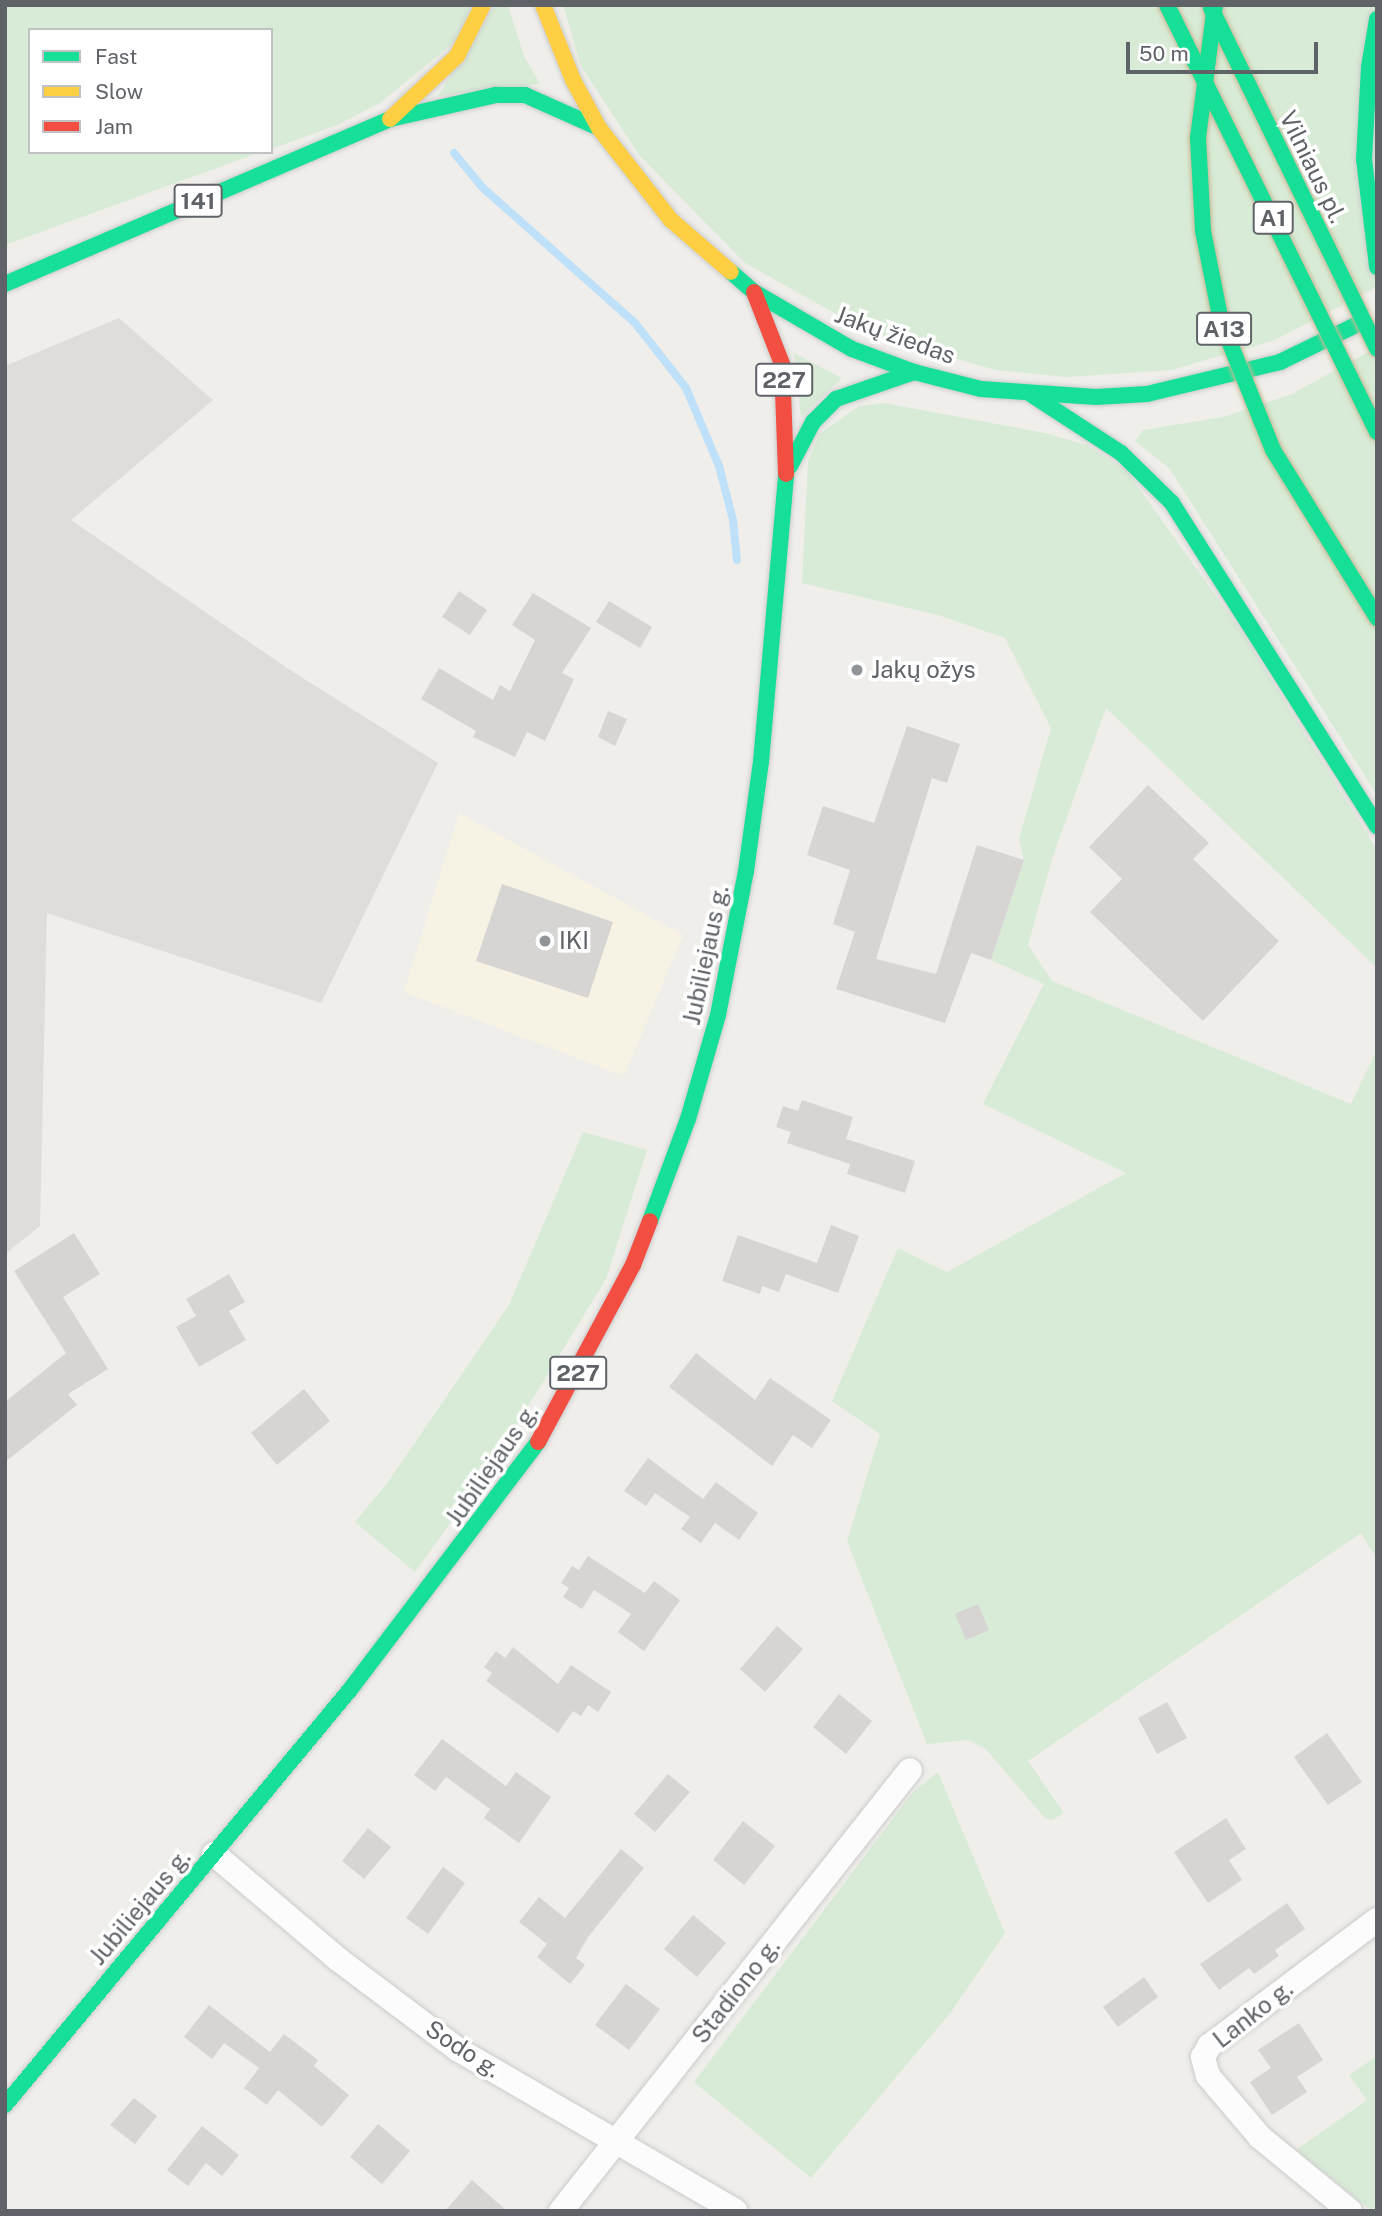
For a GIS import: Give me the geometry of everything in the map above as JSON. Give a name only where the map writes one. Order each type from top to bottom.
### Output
[{"type":"main road","name":"141","points":[[390,119],[457,56],[483,5]]},
{"type":"main road","name":"Jakų žiedas","points":[[543,5],[573,80],[599,128],[671,220],[754,292],[852,349],[914,372],[1032,395],[1096,397],[1195,386],[1280,362],[1377,314]]},
{"type":"main road","name":"A1","points":[[1167,5],[1377,432]]},
{"type":"main road","name":"Vilniaus pl.","points":[[1209,5],[1377,349]]},
{"type":"main road","name":"A13","points":[[1215,5],[1198,138],[1203,231],[1221,321],[1235,365],[1273,450],[1377,618]]},
{"type":"main road","points":[[1377,19],[1368,67],[1364,159],[1377,267]]},
{"type":"main road","name":"141","points":[[5,284],[390,119],[496,95],[525,95],[558,106],[599,128]]},
{"type":"main road","name":"227","points":[[754,292],[782,364],[786,474]]},
{"type":"main road","name":"227","points":[[786,474],[813,422],[836,399],[914,372]]},
{"type":"main road","points":[[1032,395],[1121,453],[1172,503],[1377,826]]},
{"type":"main road","name":"Jubiliejaus g.","points":[[5,2105],[398,1630],[506,1489],[558,1411],[633,1265],[688,1119],[730,957],[761,762],[786,474]]},
{"type":"street","name":"Stadiono g.","points":[[561,2211],[595,2165],[618,2143],[910,1770]]},
{"type":"street","name":"Sodo g.","points":[[214,1854],[339,1960],[457,2049],[735,2211]]},
{"type":"street","name":"Lanko g.","points":[[1350,2211],[1260,2137],[1208,2076],[1203,2057],[1209,2046],[1377,1920]]},
{"type":"shaded area","points":[[119,318],[213,400],[71,520],[290,670],[438,763],[321,1003],[47,913],[40,1226],[5,1254],[5,366]]},
{"type":"shaded area","points":[[459,813],[683,935],[624,1076],[404,992]]},
{"type":"green space","points":[[5,5],[472,5],[457,40],[380,103],[337,125],[273,148],[273,28],[28,28],[28,154],[255,154],[5,245]]},
{"type":"green space","points":[[495,5],[508,5],[524,56],[540,84],[438,96]]},
{"type":"green space","points":[[563,5],[1377,5],[1377,287],[1273,341],[1171,370],[1067,377],[995,370],[872,334],[745,263],[639,155],[581,66]]},
{"type":"green space","points":[[1377,347],[1377,795],[1169,468],[1135,441],[1143,430],[1223,417],[1292,394]]},
{"type":"green space","points":[[794,353],[842,378],[801,417]]},
{"type":"green space","points":[[884,403],[1045,433],[1087,445],[1126,470],[1241,631],[1377,850],[1377,968],[1106,708],[1052,859],[1028,945],[1052,981],[1351,1104],[1377,1049],[1377,1559],[1361,1533],[1028,1761],[1064,1813],[1052,1820],[1045,1818],[985,1748],[967,1740],[927,1744],[847,1541],[880,1434],[832,1401],[898,1248],[947,1272],[1126,1173],[983,1104],[1044,984],[991,960],[1024,860],[1019,839],[1051,728],[1005,638],[938,615],[802,583],[808,462],[819,434],[859,406]]},
{"type":"green space","points":[[583,1132],[647,1150],[606,1279],[496,1459],[415,1572],[355,1522],[388,1482],[509,1305]]},
{"type":"green space","points":[[938,1772],[1005,1933],[951,2012],[811,2178],[694,2082],[913,1792]]},
{"type":"green space","points":[[1377,2056],[1377,2211],[1372,2211],[1296,2150],[1367,2100],[1349,2075]]},
{"type":"building","points":[[459,591],[487,610],[470,635],[442,617]]},
{"type":"building","points":[[533,593],[591,628],[562,673],[574,679],[545,741],[527,732],[515,757],[473,737],[476,731],[421,699],[439,668],[493,700],[500,685],[510,691],[535,640],[512,625]]},
{"type":"building","points":[[609,601],[652,627],[640,648],[596,622]]},
{"type":"building","points":[[608,711],[627,719],[615,746],[598,737]]},
{"type":"building","points":[[907,726],[960,744],[947,783],[932,778],[876,959],[936,974],[977,845],[1024,860],[991,960],[971,953],[945,1023],[836,989],[855,932],[833,924],[850,870],[807,855],[823,806],[874,823]]},
{"type":"building","points":[[1148,785],[1209,843],[1193,859],[1279,941],[1203,1021],[1090,912],[1122,879],[1089,847]]},
{"type":"building","name":"IKI","points":[[502,884],[613,922],[588,998],[476,961]]},
{"type":"building","points":[[802,1100],[853,1117],[846,1139],[915,1161],[905,1193],[847,1174],[850,1164],[787,1143],[791,1132],[776,1127],[783,1106],[798,1111]]},
{"type":"building","points":[[831,1225],[859,1236],[838,1293],[786,1274],[779,1292],[762,1286],[760,1294],[722,1281],[738,1235],[817,1263]]},
{"type":"building","points":[[74,1233],[100,1274],[63,1297],[108,1369],[68,1394],[77,1405],[5,1462],[5,1402],[66,1353],[14,1271]]},
{"type":"building","points":[[229,1274],[245,1302],[229,1311],[246,1340],[199,1367],[176,1327],[196,1316],[186,1299]]},
{"type":"building","points":[[696,1353],[755,1400],[770,1378],[831,1420],[812,1448],[793,1435],[772,1466],[669,1387]]},
{"type":"building","points":[[304,1389],[330,1421],[277,1465],[251,1433]]},
{"type":"building","points":[[648,1458],[703,1499],[716,1482],[758,1513],[739,1540],[715,1523],[701,1543],[681,1529],[690,1517],[655,1493],[646,1506],[624,1491]]},
{"type":"building","points":[[588,1556],[645,1593],[654,1581],[680,1600],[644,1651],[618,1632],[631,1614],[594,1590],[582,1609],[563,1597],[569,1588],[561,1583],[572,1566],[579,1570]]},
{"type":"building","points":[[978,1604],[989,1630],[966,1640],[955,1614]]},
{"type":"building","points":[[777,1626],[803,1649],[765,1692],[740,1669]]},
{"type":"building","points":[[513,1647],[558,1684],[571,1665],[611,1692],[598,1712],[588,1705],[581,1716],[573,1711],[558,1733],[486,1681],[492,1673],[484,1667],[496,1651],[505,1658]]},
{"type":"building","points":[[839,1694],[872,1721],[846,1754],[813,1727]]},
{"type":"building","points":[[1167,1702],[1187,1738],[1157,1754],[1138,1718]]},
{"type":"building","points":[[1327,1733],[1362,1782],[1328,1805],[1294,1757]]},
{"type":"building","points":[[442,1739],[506,1786],[516,1772],[551,1797],[519,1843],[484,1818],[490,1809],[446,1777],[435,1791],[414,1775]]},
{"type":"building","points":[[668,1774],[690,1792],[655,1832],[634,1814]]},
{"type":"building","points":[[1226,1818],[1246,1849],[1229,1860],[1242,1880],[1208,1903],[1174,1852]]},
{"type":"building","points":[[743,1821],[775,1846],[744,1885],[713,1860]]},
{"type":"building","points":[[368,1828],[391,1847],[364,1879],[342,1861]]},
{"type":"building","points":[[621,1849],[644,1868],[588,1937],[576,1958],[585,1965],[570,1984],[537,1957],[547,1944],[519,1922],[539,1897],[565,1918]]},
{"type":"building","points":[[443,1867],[465,1883],[428,1934],[406,1918]]},
{"type":"building","points":[[1287,1903],[1305,1929],[1275,1950],[1279,1956],[1254,1974],[1249,1968],[1219,1990],[1200,1964]]},
{"type":"building","points":[[693,1915],[726,1943],[697,1977],[664,1949]]},
{"type":"building","points":[[1144,1977],[1158,1997],[1118,2027],[1103,2007]]},
{"type":"building","points":[[626,1984],[660,2009],[629,2050],[595,2025]]},
{"type":"building","points":[[209,2005],[270,2052],[284,2034],[318,2060],[314,2066],[349,2095],[322,2127],[278,2090],[267,2105],[244,2088],[259,2068],[224,2043],[212,2059],[184,2037]]},
{"type":"building","points":[[1299,2023],[1323,2060],[1297,2077],[1307,2092],[1272,2115],[1250,2082],[1271,2068],[1258,2050]]},
{"type":"building","points":[[134,2098],[157,2116],[135,2144],[110,2125]]},
{"type":"building","points":[[378,2124],[410,2151],[382,2184],[350,2157]]},
{"type":"building","points":[[202,2126],[239,2155],[222,2176],[206,2163],[188,2186],[167,2170]]},
{"type":"building","points":[[472,2180],[507,2211],[445,2211]]},
{"type":"waterway","points":[[454,153],[483,188],[635,323],[686,388],[719,466],[733,520],[737,560]]},
{"type":"traffic: fast","points":[[1167,5],[1377,432]]},
{"type":"traffic: fast","points":[[1215,5],[1198,138],[1203,231],[1221,321],[1273,450],[1377,618]]},
{"type":"traffic: fast","points":[[1211,8],[1377,349]]},
{"type":"traffic: fast","points":[[1377,19],[1369,67],[1364,159],[1377,267]]},
{"type":"traffic: fast","points":[[5,284],[390,119],[496,95],[525,95],[599,128]]},
{"type":"traffic: fast","points":[[731,272],[754,292],[852,349],[914,372],[981,389],[1096,397],[1147,394],[1280,362],[1360,323]]},
{"type":"traffic: fast","points":[[790,466],[813,422],[836,399],[914,372]]},
{"type":"traffic: fast","points":[[1032,395],[1121,453],[1172,503],[1377,826]]},
{"type":"traffic: fast","points":[[650,1221],[688,1119],[718,1015],[746,871],[761,762],[786,474]]},
{"type":"traffic: fast","points":[[5,2105],[349,1691],[538,1442]]},
{"type":"traffic: slow","points":[[390,119],[457,56],[483,5]]},
{"type":"traffic: slow","points":[[543,5],[573,80],[599,128],[671,220],[731,272]]},
{"type":"traffic: jam","points":[[754,292],[782,364],[786,474]]},
{"type":"traffic: jam","points":[[538,1442],[633,1265],[650,1221]]},
{"type":"place","name":"Jakų ožys","points":[[857,670]]},
{"type":"place","name":"IKI","points":[[545,941]]}]
